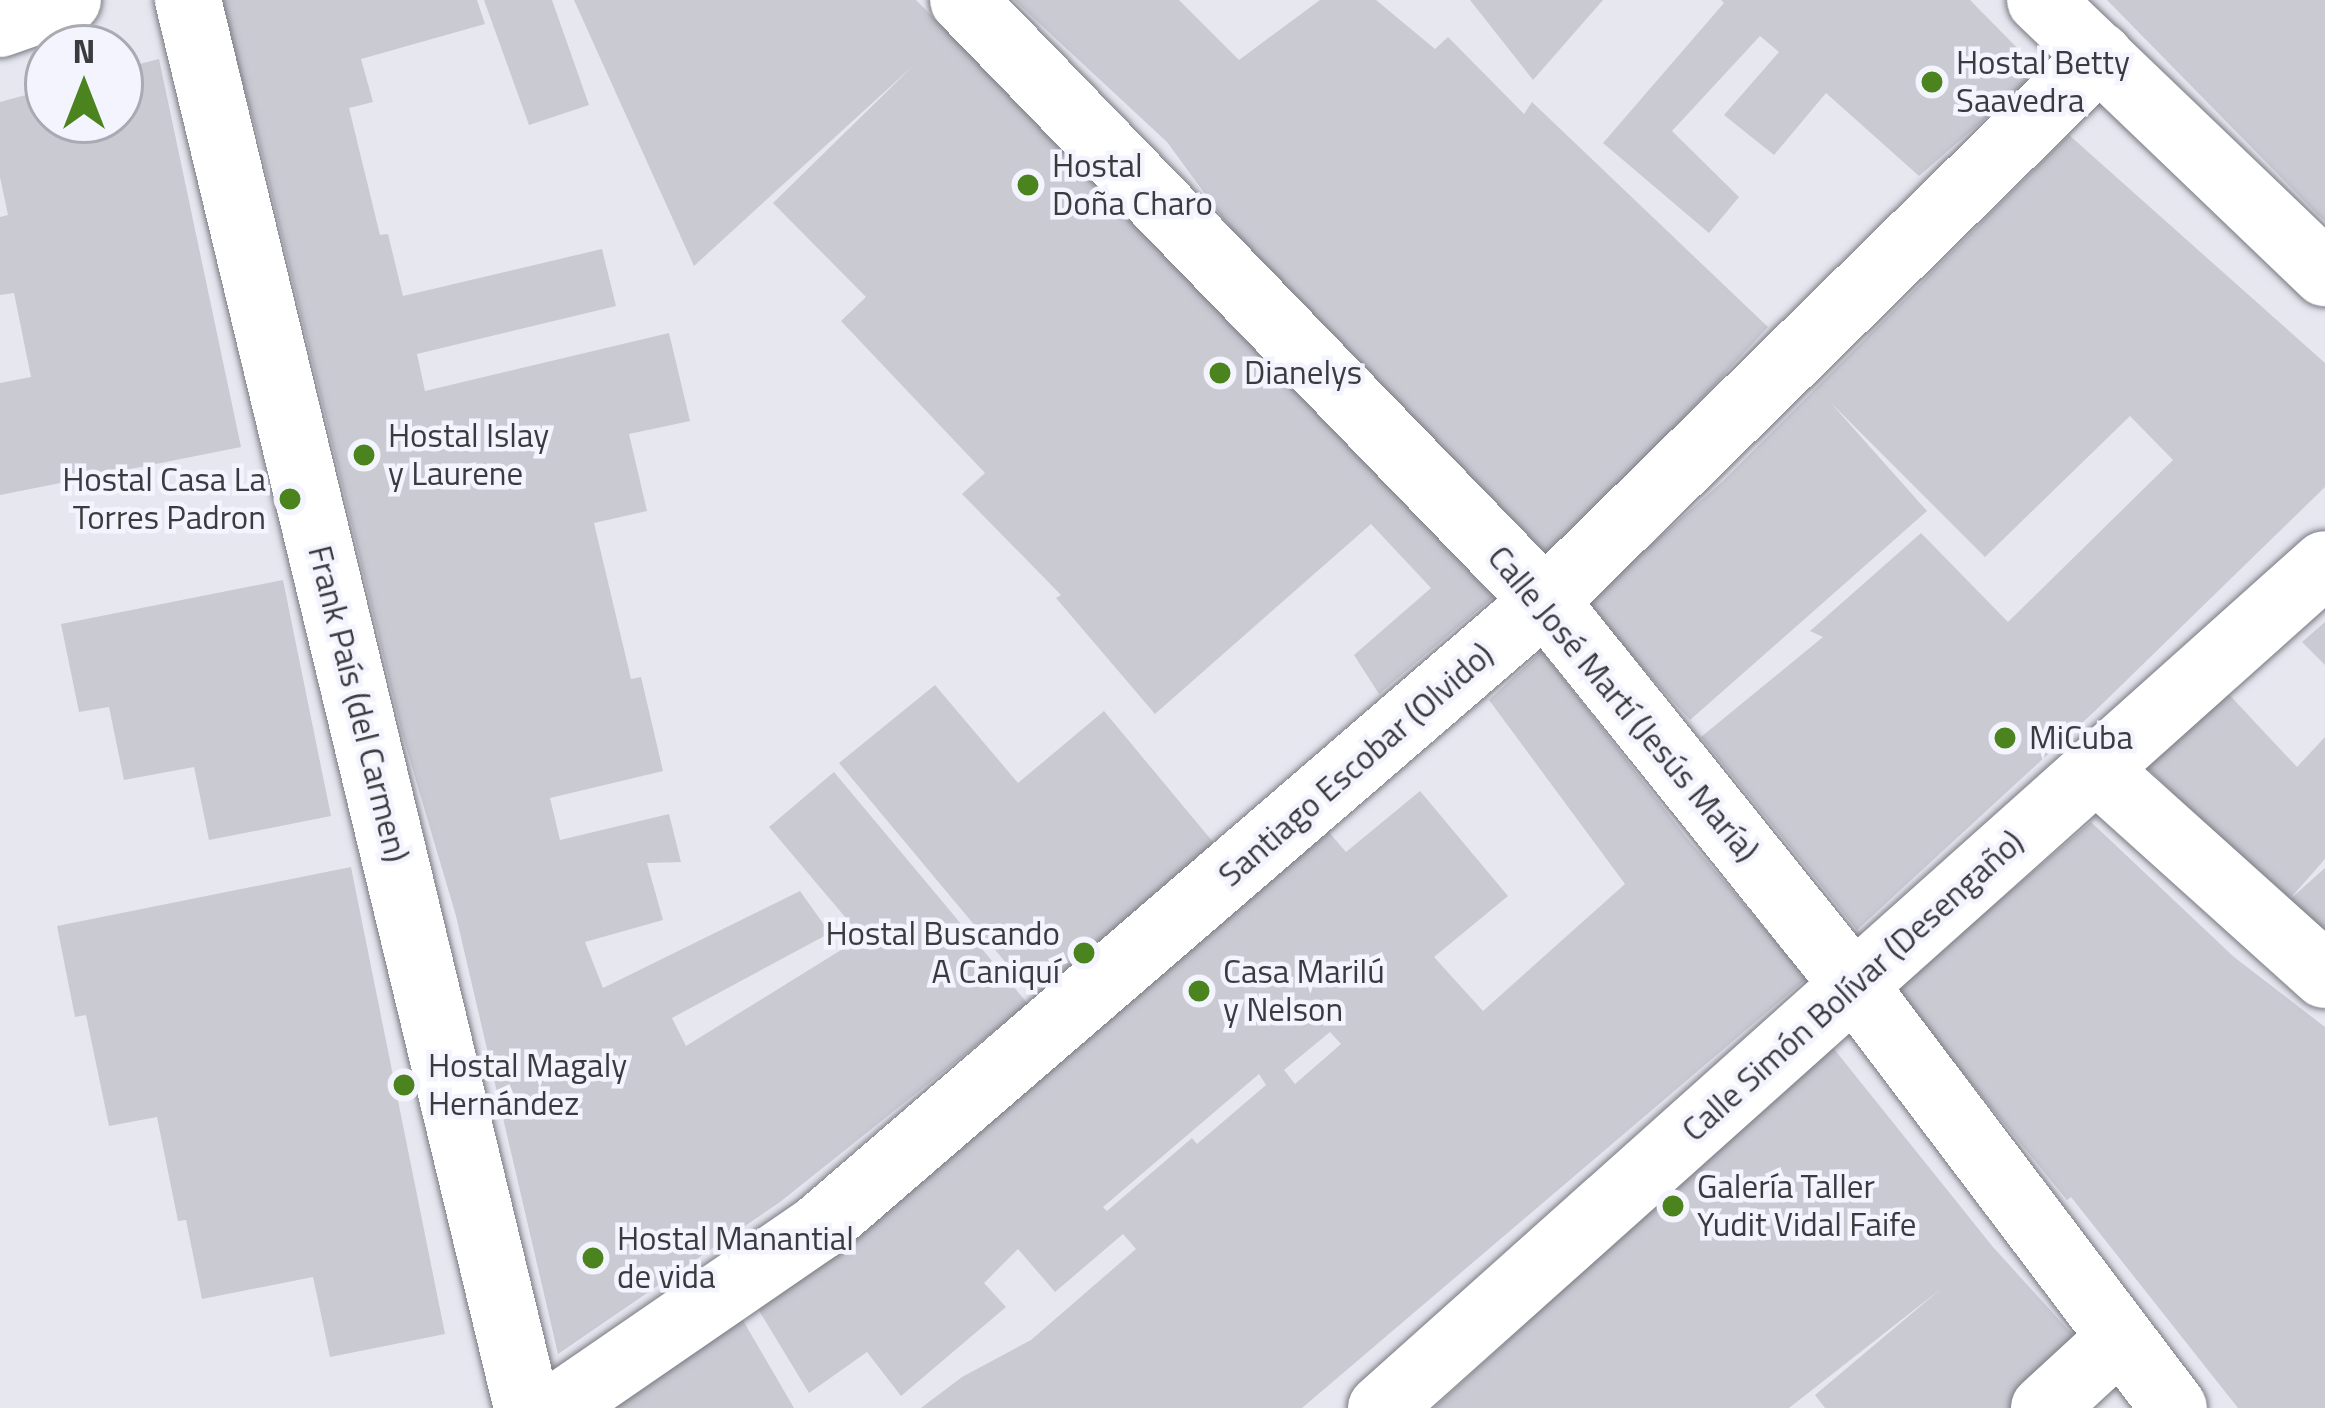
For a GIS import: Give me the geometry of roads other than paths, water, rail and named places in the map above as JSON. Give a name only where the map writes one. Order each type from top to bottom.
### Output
[{"type":"street","points":[[0,24],[68,0]]},
{"type":"street","name":"Frank País (del Carmen)","points":[[188,0],[527,1408]]},
{"type":"street","name":"Calle José Martí (Jesús María)","points":[[963,0],[1545,601],[1854,985],[2118,1340],[2174,1408]]},
{"type":"street","points":[[2040,0],[2325,273]]},
{"type":"street","name":"Santiago Escobar (Olvido)","points":[[556,1408],[818,1228],[1545,601],[2100,56]]},
{"type":"street","name":"Calle Simón Bolívar (Desengaño)","points":[[1381,1408],[2325,564]]},
{"type":"street","points":[[2096,769],[2325,975]]},
{"type":"street","points":[[2044,1408],[2118,1340]]},
{"type":"place","name":"Hostal Betty Saavedra","points":[[1932,82]]},
{"type":"place","name":"Hostal Doña Charo","points":[[1028,185]]},
{"type":"place","name":"Dianelys","points":[[1220,373]]},
{"type":"place","name":"Hostal Islay y Laurene","points":[[364,455]]},
{"type":"place","name":"Hostal Casa La Torres Padron","points":[[290,499]]},
{"type":"place","name":"MiCuba","points":[[2005,738]]},
{"type":"place","name":"Hostal Buscando A Caniquí","points":[[1084,953]]},
{"type":"place","name":"Casa Marilú y Nelson","points":[[1199,991]]},
{"type":"place","name":"Hostal Magaly Hernández","points":[[404,1085]]},
{"type":"place","name":"Galería Taller Yudit Vidal Faife","points":[[1673,1206]]},
{"type":"place","name":"Hostal Manantial de vida","points":[[593,1258]]}]
